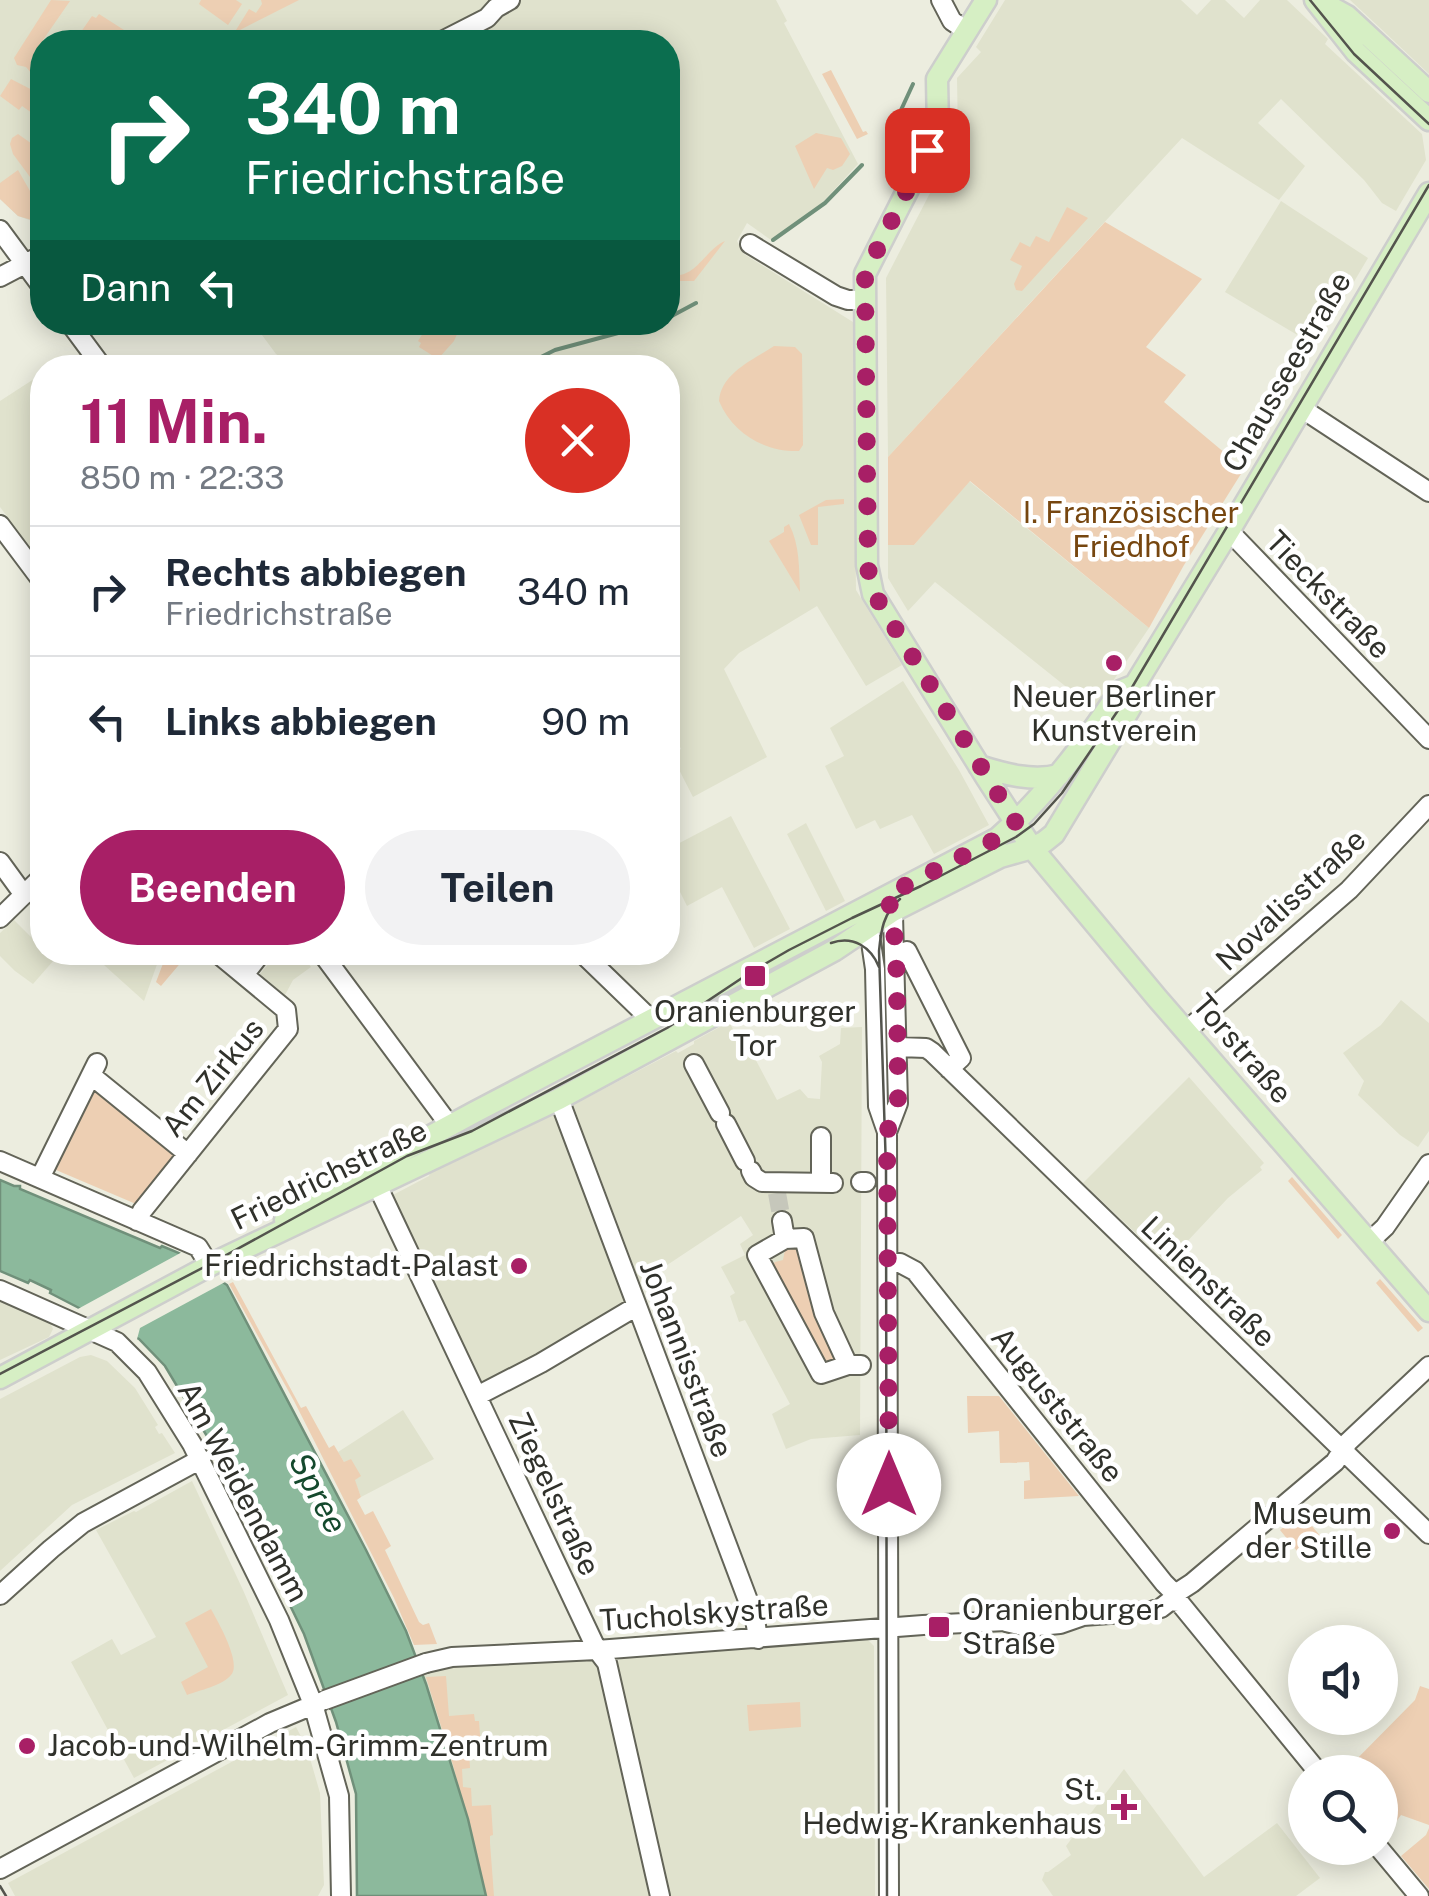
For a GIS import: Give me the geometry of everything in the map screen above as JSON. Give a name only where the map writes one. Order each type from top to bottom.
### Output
[{"type":"main road","name":"Torstraße","points":[[986,0],[937,79],[938,130],[865,274],[870,583],[1032,848],[1429,1311]]},
{"type":"main road","points":[[1317,0],[1348,16],[1429,92]]},
{"type":"main road","points":[[1317,0],[1356,52],[1429,120]]},
{"type":"main road","name":"Chausseestraße","points":[[1032,848],[1054,834],[1134,700],[1135,685],[1429,193]]},
{"type":"main road","name":"Chausseestraße","points":[[1016,823],[1078,752],[1120,691],[1135,685]]},
{"type":"main road","points":[[979,766],[1020,776],[1059,775]]},
{"type":"main road","name":"Friedrichstraße","points":[[0,1378],[214,1264],[377,1186],[648,1021],[883,904],[998,838],[1016,823]]},
{"type":"main road","name":"Friedrichstraße","points":[[214,1264],[314,1200],[456,1136],[559,1099],[835,950],[869,928],[883,904],[1000,856],[1032,848]]},
{"type":"street","points":[[464,30],[510,0]]},
{"type":"street","points":[[941,0],[952,21],[967,31]]},
{"type":"street","points":[[0,230],[30,271]]},
{"type":"street","points":[[750,244],[836,296],[864,300]]},
{"type":"street","points":[[0,277],[30,261]]},
{"type":"street","points":[[1300,408],[1429,492]]},
{"type":"street","points":[[0,524],[30,565]]},
{"type":"street","name":"Tieckstraße","points":[[1229,532],[1429,739]]},
{"type":"street","name":"Novalisstraße","points":[[1186,1031],[1349,890],[1429,805]]},
{"type":"street","points":[[0,862],[24,895]]},
{"type":"street","points":[[0,918],[30,889]]},
{"type":"street","points":[[883,904],[898,1047],[898,1104],[887,1132]]},
{"type":"street","points":[[869,928],[876,969],[878,1106],[887,1132],[889,1896]]},
{"type":"street","points":[[907,951],[962,1058],[949,1069]]},
{"type":"street","name":"Am Zirkus","points":[[137,1220],[288,1028],[286,1010],[232,965]]},
{"type":"street","name":"Am Zirkus","points":[[244,975],[252,965]]},
{"type":"street","points":[[331,965],[456,1136]]},
{"type":"street","points":[[594,965],[648,1021]]},
{"type":"street","name":"Linienstraße","points":[[898,1047],[926,1048],[949,1069],[1429,1534]]},
{"type":"street","points":[[694,1064],[758,1180],[776,1188],[827,1183],[822,1137]]},
{"type":"street","points":[[192,1149],[95,1070],[21,1170],[198,1248],[214,1264]]},
{"type":"street","name":"Johannisstraße","points":[[559,1099],[755,1619],[758,1639]]},
{"type":"street","points":[[1370,1241],[1385,1228],[1429,1164]]},
{"type":"street","name":"Ziegelstraße","points":[[377,1186],[597,1650],[608,1663],[660,1896]]},
{"type":"street","points":[[784,1230],[804,1238],[824,1313],[854,1365],[822,1374],[756,1254],[784,1230]]},
{"type":"street","name":"Auguststraße","points":[[888,1263],[915,1272],[1304,1755]]},
{"type":"street","name":"Am Weidendamm","points":[[0,1290],[96,1327],[117,1342],[147,1372],[200,1459],[319,1702],[340,1796],[341,1896]]},
{"type":"street","points":[[477,1396],[542,1363],[637,1306]]},
{"type":"street","name":"Tucholskystraße","points":[[0,1869],[270,1723],[426,1662],[452,1657],[1006,1622],[1027,1614],[1070,1611],[1083,1616],[1152,1612],[1175,1597],[1338,1459],[1352,1438],[1429,1366]]},
{"type":"street","points":[[0,1595],[83,1523],[200,1459]]},
{"type":"street","points":[[1393,1865],[1418,1896]]},
{"type":"shaded area","points":[[0,0],[776,0],[787,21],[784,23],[858,164],[823,202],[771,240],[747,223],[737,241],[744,254],[853,322],[856,590],[902,665],[866,686],[817,606],[739,653],[724,669],[767,757],[693,797],[680,772],[680,355],[277,355],[262,335],[680,335],[680,30],[30,30],[30,220],[18,216],[0,199]]},
{"type":"shaded area","points":[[1005,0],[1181,0],[1197,15],[1211,0],[1225,0],[1244,18],[1260,0],[1287,0],[1328,39],[1325,44],[1422,134],[1426,160],[1396,211],[1382,203],[1364,180],[1281,99],[1258,123],[1305,166],[1279,200],[1182,138],[888,457],[886,278],[958,139],[957,78],[981,52],[976,47]]},
{"type":"shaded area","points":[[1350,0],[1429,0],[1429,74],[1378,26]]},
{"type":"shaded area","points":[[1281,201],[1368,258],[1316,346],[1225,292]]},
{"type":"shaded area","points":[[30,382],[30,547],[0,507],[0,401]]},
{"type":"shaded area","points":[[969,481],[1149,628],[1094,709],[935,582],[908,611],[888,578],[888,545],[914,545]]},
{"type":"shaded area","points":[[903,681],[989,825],[934,854],[912,815],[880,829],[875,820],[856,829],[825,766],[844,756],[830,728]]},
{"type":"shaded area","points":[[731,816],[790,929],[754,948],[722,887],[687,906],[680,892],[680,843]]},
{"type":"shaded area","points":[[806,823],[845,901],[826,911],[787,834]]},
{"type":"shaded area","points":[[14,920],[30,936],[30,965],[50,965],[33,984],[0,956],[0,933]]},
{"type":"shaded area","points":[[104,965],[157,965],[144,1001]]},
{"type":"shaded area","points":[[267,965],[311,967],[293,980],[285,995],[260,974]]},
{"type":"shaded area","points":[[1401,1000],[1429,1023],[1429,1131],[1418,1147],[1358,1095],[1364,1081],[1343,1053],[1381,1025]]},
{"type":"shaded area","points":[[729,1022],[743,1047],[750,1049],[777,1100],[800,1089],[808,1098],[820,1099],[819,1056],[840,1044],[841,1028],[862,1027],[860,1435],[811,1439],[786,1449],[772,1414],[790,1404],[745,1320],[739,1322],[730,1296],[735,1293],[721,1267],[745,1255],[740,1244],[753,1235],[741,1216],[640,1283],[573,1105],[678,1053]]},
{"type":"shaded area","points":[[1189,1077],[1264,1163],[1262,1170],[1228,1198],[1167,1263],[1083,1183]]},
{"type":"shaded area","points":[[554,1110],[630,1300],[549,1351],[488,1383],[482,1382],[477,1379],[391,1196],[429,1176],[431,1169]]},
{"type":"shaded area","points":[[0,1298],[49,1320],[53,1329],[49,1337],[0,1360]]},
{"type":"shaded area","points":[[91,1355],[107,1361],[135,1388],[158,1425],[155,1427],[159,1434],[175,1453],[72,1505],[0,1571],[0,1399]]},
{"type":"shaded area","points":[[403,1410],[434,1459],[361,1497],[354,1479],[360,1476],[338,1452]]},
{"type":"shaded area","points":[[192,1481],[288,1695],[134,1778],[71,1662],[112,1639],[121,1655],[156,1637],[96,1530]]},
{"type":"shaded area","points":[[868,1640],[874,1646],[875,1896],[667,1896],[615,1668],[617,1662],[623,1657]]},
{"type":"shaded area","points":[[591,1657],[599,1660],[656,1896],[486,1896],[468,1819],[423,1674],[429,1672],[428,1668]]},
{"type":"shaded area","points":[[296,1727],[307,1748],[320,1793],[324,1885],[318,1896],[15,1896],[8,1883]]},
{"type":"shaded area","name":"St. Hedwig-Krankenhaus","points":[[1124,1769],[1204,1877],[1277,1823],[1288,1837],[1288,1865],[1310,1865],[1320,1878],[1296,1896],[1053,1896],[1042,1880],[1045,1872],[1071,1855],[1066,1846]]},
{"type":"green space","points":[[51,0],[70,1],[50,30],[32,30]]},
{"type":"green space","points":[[201,0],[236,0],[242,4],[228,25],[199,4]]},
{"type":"green space","points":[[261,0],[299,0],[236,30],[249,9],[256,13]]},
{"type":"green space","points":[[99,14],[124,30],[82,30],[92,16],[96,18]]},
{"type":"green space","points":[[30,33],[30,72],[17,65],[14,58]]},
{"type":"green space","points":[[831,70],[863,132],[868,134],[857,139],[822,74]]},
{"type":"green space","points":[[11,79],[30,89],[30,112],[22,106],[19,110],[0,96]]},
{"type":"green space","points":[[816,133],[841,138],[850,154],[842,166],[827,168],[814,189],[795,146]]},
{"type":"green space","points":[[18,134],[30,142],[30,177],[13,154],[12,138]]},
{"type":"green space","points":[[18,170],[30,191],[30,220],[18,216],[0,199],[0,183]]},
{"type":"green space","points":[[1067,207],[1088,218],[1022,291],[1016,290],[1014,284],[1022,266],[1010,260],[1020,242],[1030,247],[1036,236],[1049,242]]},
{"type":"green space","name":"I. Französischer Friedhof","points":[[1105,222],[1202,279],[1146,347],[1186,375],[1164,402],[1244,469],[1149,628],[970,481],[914,545],[888,545],[888,457]]},
{"type":"green space","points":[[725,241],[694,281],[680,281],[680,274],[692,269]]},
{"type":"green space","points":[[422,335],[457,335],[442,355],[432,355],[419,347]]},
{"type":"green space","points":[[774,346],[795,347],[802,354],[803,445],[799,451],[774,448],[751,439],[733,423],[719,401],[732,375]]},
{"type":"green space","points":[[844,499],[844,504],[818,507],[818,545],[811,545],[799,515],[826,500]]},
{"type":"green space","points":[[789,524],[797,549],[800,592],[769,541]]},
{"type":"green space","points":[[162,965],[179,965],[161,986],[156,982]]},
{"type":"green space","points":[[97,1087],[178,1153],[136,1204],[56,1170]]},
{"type":"green space","points":[[1292,1177],[1342,1235],[1338,1239],[1288,1181]]},
{"type":"green space","points":[[802,1248],[837,1363],[819,1368],[769,1270],[775,1262],[783,1260],[785,1250]]},
{"type":"green space","points":[[1380,1279],[1423,1328],[1418,1332],[1376,1283]]},
{"type":"green space","points":[[233,1282],[301,1408],[306,1406],[329,1448],[334,1445],[344,1462],[351,1459],[361,1476],[355,1480],[361,1497],[357,1500],[365,1515],[373,1511],[391,1546],[385,1550],[419,1622],[429,1623],[437,1644],[414,1645],[294,1401],[229,1284]]},
{"type":"green space","points":[[967,1396],[999,1396],[1079,1496],[1024,1499],[1024,1481],[1030,1480],[1029,1462],[1000,1463],[999,1431],[968,1433]]},
{"type":"green space","points":[[1301,1513],[1322,1538],[1301,1556],[1280,1530]]},
{"type":"green space","points":[[211,1609],[228,1642],[234,1669],[222,1682],[187,1695],[181,1682],[208,1667],[185,1623]]},
{"type":"green space","points":[[446,1676],[449,1716],[474,1714],[475,1721],[479,1721],[481,1748],[469,1750],[470,1768],[462,1769],[463,1787],[471,1788],[472,1806],[491,1805],[494,1896],[486,1896],[426,1677]]},
{"type":"green space","points":[[1420,1686],[1429,1689],[1429,1825],[1401,1815],[1398,1819],[1398,1755],[1361,1755],[1380,1735],[1398,1735],[1398,1717],[1415,1700]]},
{"type":"green space","points":[[800,1702],[801,1727],[749,1731],[747,1705]]},
{"type":"green space","points":[[1429,1828],[1429,1889],[1401,1856]]},
{"type":"water","name":"Spree","points":[[0,1180],[179,1253],[227,1285],[406,1631],[468,1819],[486,1896],[357,1896],[356,1794],[336,1722],[304,1634],[211,1443],[215,1440],[213,1436],[208,1438],[165,1366],[139,1339],[50,1293],[51,1290],[0,1271]]},
{"type":"pier","points":[[184,1251],[227,1281],[140,1328],[136,1343],[76,1310]]},
{"type":"waterway","points":[[889,136],[913,84]]},
{"type":"waterway","points":[[773,240],[825,203],[862,165]]},
{"type":"waterway","points":[[680,312],[696,303]]},
{"type":"waterway","points":[[545,355],[611,335]]},
{"type":"tunnel","points":[[777,1193],[782,1221]]},
{"type":"tram line","points":[[1310,0],[1354,54],[1429,124]]},
{"type":"tram line","points":[[0,1374],[407,1156],[472,1131],[667,1028],[789,950],[921,886],[1034,824],[1062,793],[1121,706],[1429,185]]},
{"type":"tram line","points":[[887,1896],[886,1169],[879,951],[886,916],[900,899]]},
{"type":"tram line","points":[[831,943],[854,942],[871,954],[879,967]]},
{"type":"tram line","points":[[0,1886],[6,1896]]},
{"type":"place","name":"Neuer Berliner Kunstverein","points":[[1114,663]]},
{"type":"place","name":"Oranienburger Tor","points":[[755,976]]},
{"type":"place","name":"Friedrichstadt-Palast","points":[[519,1266]]},
{"type":"place","name":"Museum der Stille","points":[[1392,1531]]},
{"type":"place","name":"Oranienburger Straße","points":[[939,1627]]},
{"type":"place","name":"Jacob-und-Wilhelm-Grimm-Zentrum","points":[[27,1746]]},
{"type":"place","name":"St. Hedwig-Krankenhaus","points":[[1124,1807]]},
{"type":"route","points":[[889,1485],[887,1132],[898,1104],[898,1069],[893,911],[885,896],[998,838],[1016,823],[870,583],[865,274],[927,150]]}]
